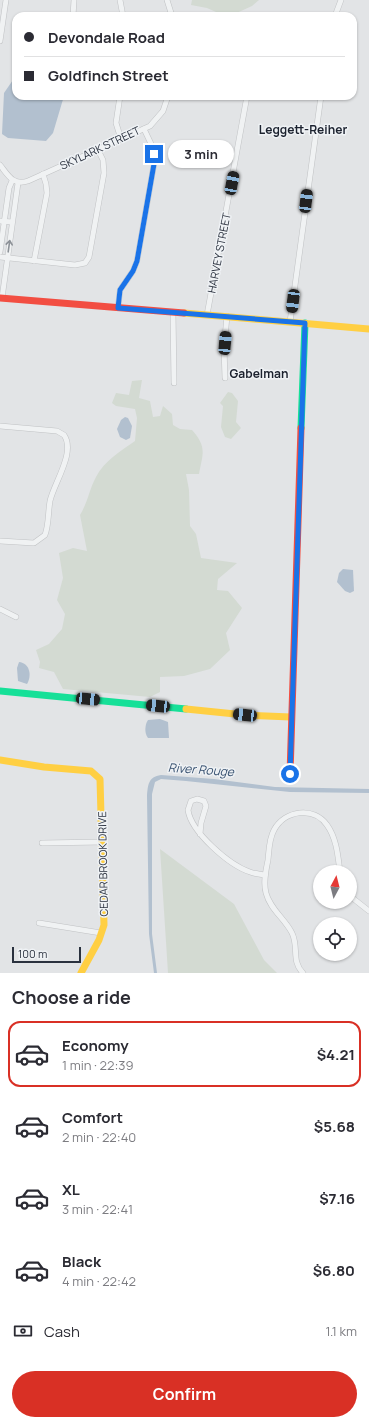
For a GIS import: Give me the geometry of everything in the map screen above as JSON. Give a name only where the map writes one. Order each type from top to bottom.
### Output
[{"type":"street","points":[[0,41],[6,0]]},
{"type":"street","points":[[73,12],[74,0]]},
{"type":"street","points":[[120,0],[122,12]]},
{"type":"street","points":[[167,0],[171,12]]},
{"type":"street","points":[[336,12],[341,0]]},
{"type":"street","points":[[119,100],[116,123],[121,139]]},
{"type":"street","name":"SKYLARK STREET","points":[[15,182],[28,182],[154,123],[165,107],[167,100]]},
{"type":"street","name":"HARVEY STREET","points":[[208,315],[246,100]]},
{"type":"street","points":[[290,322],[320,100]]},
{"type":"street","points":[[118,308],[120,290],[133,271],[137,261],[154,164],[154,150],[144,128]]},
{"type":"street","points":[[0,257],[75,264],[81,264],[87,260],[104,173],[103,160],[98,150]]},
{"type":"street","points":[[0,165],[15,182],[12,222],[1,298],[369,329]]},
{"type":"street","points":[[34,261],[47,193],[43,174]]},
{"type":"street","points":[[0,252],[2,221],[9,188],[15,182]]},
{"type":"street","points":[[2,221],[12,222]]},
{"type":"street","points":[[172,312],[174,383]]},
{"type":"street","points":[[225,378],[224,348],[227,316]]},
{"type":"street","points":[[290,774],[305,323]]},
{"type":"street","points":[[0,426],[57,431],[65,437],[67,447],[64,465],[50,499],[47,530],[43,537],[38,541],[29,543],[0,541]]},
{"type":"street","points":[[0,609],[16,617]]},
{"type":"street","points":[[0,691],[245,715],[291,717]]},
{"type":"street","name":"CEDAR BROOK DRIVE","points":[[0,760],[44,767],[91,771],[97,774],[101,782],[104,915],[101,933],[81,973]]},
{"type":"street","points":[[200,834],[201,823],[206,806],[204,801],[197,799],[191,801],[188,810],[192,824],[206,842],[244,870],[265,875]]},
{"type":"street","points":[[303,973],[295,961],[293,933],[273,907],[267,896],[265,875],[270,842],[275,829],[282,820],[299,813],[314,815],[327,825],[336,848],[339,865]]},
{"type":"street","points":[[42,843],[102,842]]},
{"type":"street","points":[[357,902],[369,911]]},
{"type":"street","points":[[39,923],[101,933]]},
{"type":"shaded area","points":[[192,0],[259,0],[252,6],[239,12],[216,12],[207,8],[191,5]]},
{"type":"shaded area","points":[[142,380],[139,398],[150,401],[153,417],[160,416],[163,406],[172,414],[173,425],[180,429],[192,430],[200,441],[203,450],[199,474],[186,474],[189,490],[190,526],[196,534],[201,558],[237,563],[218,579],[217,590],[228,591],[242,608],[226,633],[230,650],[210,669],[184,676],[160,677],[160,692],[150,697],[63,689],[54,672],[39,668],[40,662],[36,650],[49,644],[62,629],[65,614],[57,600],[63,578],[59,553],[73,548],[87,551],[80,515],[94,482],[99,471],[108,461],[135,441],[137,418],[135,409],[116,406],[112,403],[116,393],[129,395],[132,381]]},
{"type":"shaded area","points":[[228,392],[232,393],[238,401],[236,422],[241,428],[231,439],[225,437],[221,427],[223,406],[220,403]]},
{"type":"shaded area","points":[[160,849],[234,904],[264,960],[277,973],[168,973]]},
{"type":"water","points":[[12,81],[12,100],[63,100],[53,133],[46,141],[8,138],[2,134],[4,93]]},
{"type":"water","points":[[125,417],[128,418],[132,426],[130,438],[126,440],[120,437],[117,429],[121,420]]},
{"type":"water","points":[[343,569],[353,570],[354,591],[350,593],[345,591],[337,582],[339,573]]},
{"type":"water","points":[[19,662],[28,667],[30,674],[27,684],[18,681],[17,668]]},
{"type":"water","points":[[160,719],[168,722],[169,738],[148,738],[145,729],[148,720]]},
{"type":"water","points":[[161,775],[214,779],[275,787],[369,789],[369,793],[290,792],[161,779],[155,782],[152,794],[152,934],[157,973],[154,973],[149,934],[147,796],[148,785],[151,780]]},
{"type":"traffic: fast","points":[[301,428],[305,323]]},
{"type":"traffic: fast","points":[[0,691],[186,709]]},
{"type":"traffic: slow","points":[[184,313],[369,329]]},
{"type":"traffic: slow","points":[[186,709],[245,715],[291,717]]},
{"type":"traffic: slow","points":[[0,760],[44,767],[91,771],[100,779],[104,925],[99,940],[81,973]]},
{"type":"traffic: jam","points":[[0,298],[184,313]]},
{"type":"traffic: jam","points":[[290,774],[301,428]]},
{"type":"district","name":"Leggett-Reiher","points":[[303,130]]},
{"type":"district","name":"Gabelman","points":[[259,374]]},
{"type":"route","points":[[154,154],[155,158],[137,261],[133,271],[120,290],[118,308],[305,323],[290,774]]},
{"type":"water label","name":"River Rouge","points":[[201,770]]}]
